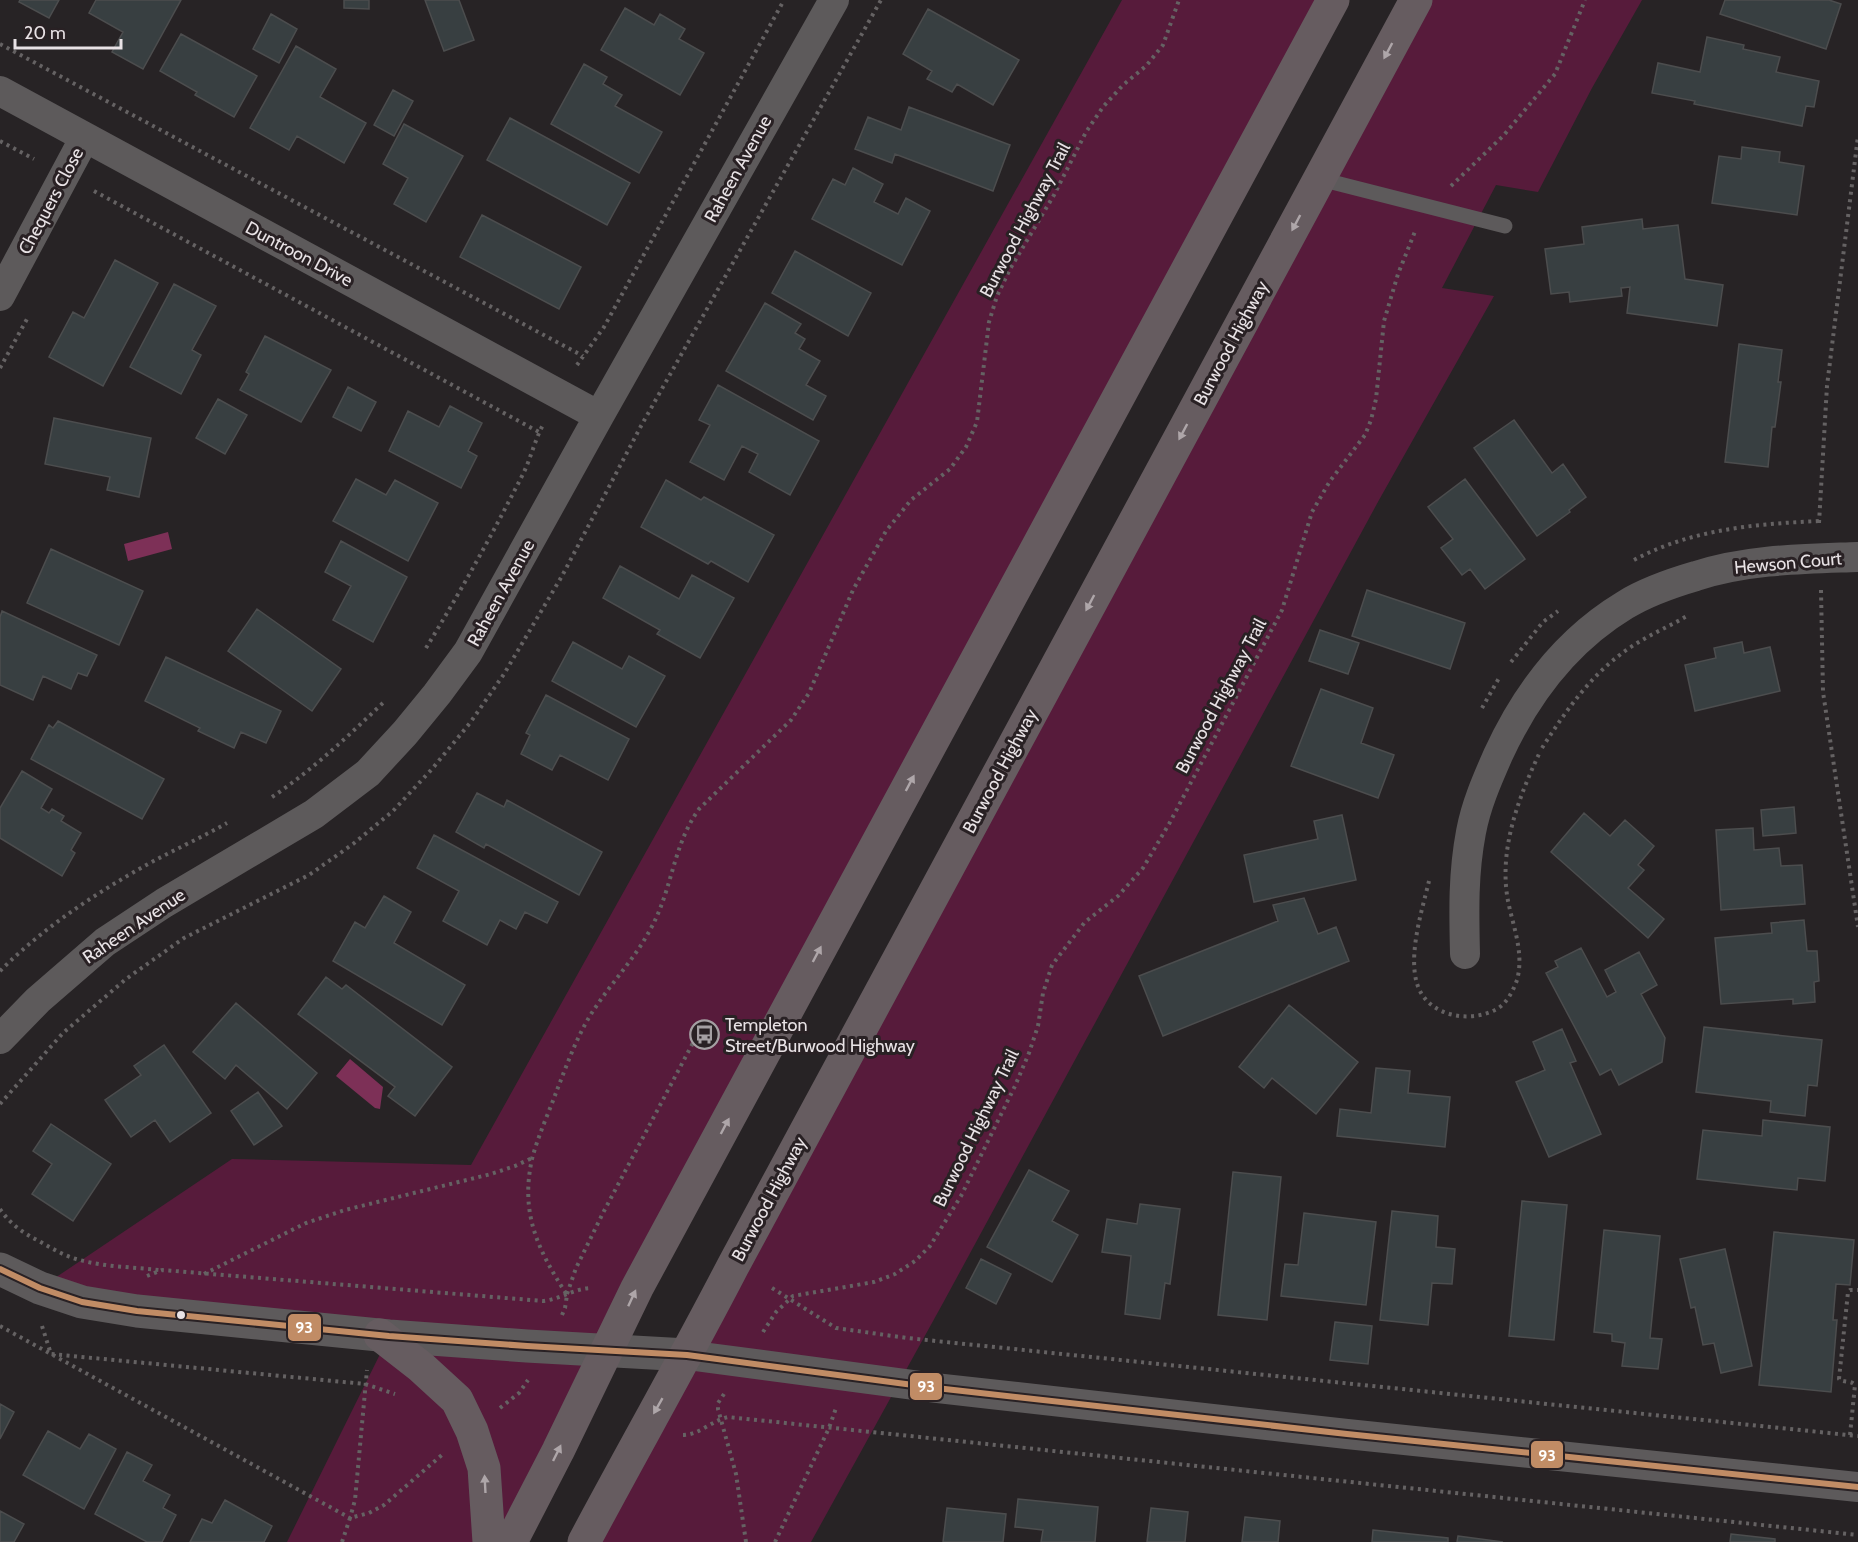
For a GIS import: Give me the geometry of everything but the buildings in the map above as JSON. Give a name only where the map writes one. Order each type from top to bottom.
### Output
[{"type":"highway","points":[[511,1542],[637,1288],[1333,0]]},
{"type":"highway","name":"Burwood Highway","points":[[584,1542],[642,1432],[687,1355],[1416,0]]},
{"type":"highway","points":[[374,1349],[421,1367],[457,1400],[484,1468],[489,1542]]},
{"type":"street","name":"Raheen Avenue","points":[[0,1039],[38,999],[105,942],[164,903],[314,814],[368,773],[405,733],[468,652],[834,0]]},
{"type":"street","name":"Duntroon Drive","points":[[0,91],[599,416]]},
{"type":"street","name":"Chequers Close","points":[[0,296],[84,137]]},
{"type":"street","name":"Hewson Court","points":[[1465,954],[1464,883],[1471,830],[1484,786],[1508,735],[1526,705],[1564,653],[1593,626],[1626,604],[1698,575],[1736,566],[1786,559],[1858,557]]},
{"type":"street","points":[[14,1276],[82,1302],[374,1349],[607,1350],[687,1355],[936,1388],[1323,1432],[1858,1487]]},
{"type":"lane","points":[[1320,179],[1505,226]]},
{"type":"path","points":[[577,365],[604,327],[784,0]]},
{"type":"path","name":"Burwood Highway Trail","points":[[567,1295],[553,1273],[532,1226],[528,1206],[529,1181],[532,1157],[582,1031],[595,1008],[629,964],[650,930],[661,907],[688,824],[699,808],[791,720],[809,693],[853,590],[886,531],[911,500],[950,469],[966,447],[977,422],[989,322],[997,296],[1010,269],[1054,195],[1086,132],[1102,107],[1146,66],[1163,45],[1179,0]]},
{"type":"path","name":"Burwood Highway Trail","points":[[788,1299],[798,1294],[874,1282],[895,1274],[915,1261],[930,1246],[961,1196],[1029,1053],[1038,1026],[1052,965],[1085,922],[1118,896],[1143,868],[1169,824],[1282,610],[1312,512],[1330,481],[1365,435],[1376,399],[1384,321],[1398,274],[1415,230],[1430,206],[1504,135],[1555,74],[1585,0]]},
{"type":"path","points":[[0,44],[583,356]]},
{"type":"path","points":[[1819,528],[1827,386],[1858,136]]},
{"type":"path","points":[[0,141],[37,160]]},
{"type":"path","points":[[96,192],[539,432],[523,473],[456,598],[424,651]]},
{"type":"path","points":[[1634,560],[1710,531],[1769,523],[1819,521]]},
{"type":"path","points":[[1821,587],[1823,692],[1858,927]]},
{"type":"path","points":[[1812,594],[1821,593]]},
{"type":"path","points":[[1508,666],[1543,622],[1559,609]]},
{"type":"path","points":[[1430,877],[1415,940],[1415,969],[1419,990],[1427,1002],[1442,1013],[1478,1016],[1498,1008],[1509,997],[1513,988],[1517,978],[1520,955],[1506,893],[1508,845],[1524,786],[1541,749],[1579,694],[1603,670],[1633,646],[1692,614]]},
{"type":"path","points":[[1479,712],[1488,694],[1502,675]]},
{"type":"path","points":[[270,798],[325,758],[385,700]]},
{"type":"path","points":[[0,971],[73,909],[142,867],[234,819]]},
{"type":"path","points":[[565,1308],[576,1268],[704,1022]]},
{"type":"path","points":[[204,1274],[306,1223],[345,1210],[482,1177],[515,1166],[532,1157]]},
{"type":"path","points":[[0,1209],[7,1220],[26,1235],[75,1259],[107,1265],[162,1270]]},
{"type":"path","points":[[14,1276],[51,1354]]},
{"type":"path","points":[[288,1281],[543,1301],[555,1300],[586,1288],[592,1288]]},
{"type":"path","points":[[772,1288],[836,1328],[863,1332],[1858,1436]]},
{"type":"path","points":[[1851,1435],[1855,1385],[1839,1379],[1848,1292],[1858,1290]]},
{"type":"path","points":[[776,1312],[788,1299]]},
{"type":"path","points":[[0,1326],[350,1518],[369,1513],[384,1505],[445,1452]]},
{"type":"path","points":[[342,1542],[355,1500],[365,1384],[374,1349]]},
{"type":"path","points":[[51,1354],[365,1384],[401,1395]]},
{"type":"path","points":[[775,1542],[829,1428],[847,1376]]},
{"type":"path","points":[[492,1415],[519,1393],[529,1379]]},
{"type":"path","points":[[718,1403],[736,1474],[746,1542]]},
{"type":"path","points":[[683,1435],[692,1435],[728,1417],[1858,1535]]},
{"type":"shaded area","points":[[1122,0],[1323,0],[511,1542],[287,1542],[389,1336],[40,1288],[232,1159],[471,1165]]},
{"type":"shaded area","points":[[1416,0],[1642,0],[1592,88],[1538,192],[1496,185],[1442,288],[1494,296],[1379,500],[811,1542],[584,1542]]},
{"type":"shaded area","points":[[168,532],[172,549],[128,561],[124,544]]},
{"type":"shaded area","points":[[350,1059],[383,1087],[380,1109],[375,1108],[336,1076]]},
{"type":"transit line","name":"93","points":[[0,1269],[40,1288],[82,1302],[137,1311],[389,1336],[687,1355],[936,1388],[1347,1434],[1858,1487]]},
{"type":"place","name":"Templeton Street/Burwood Highway","points":[[704,1035]]}]
